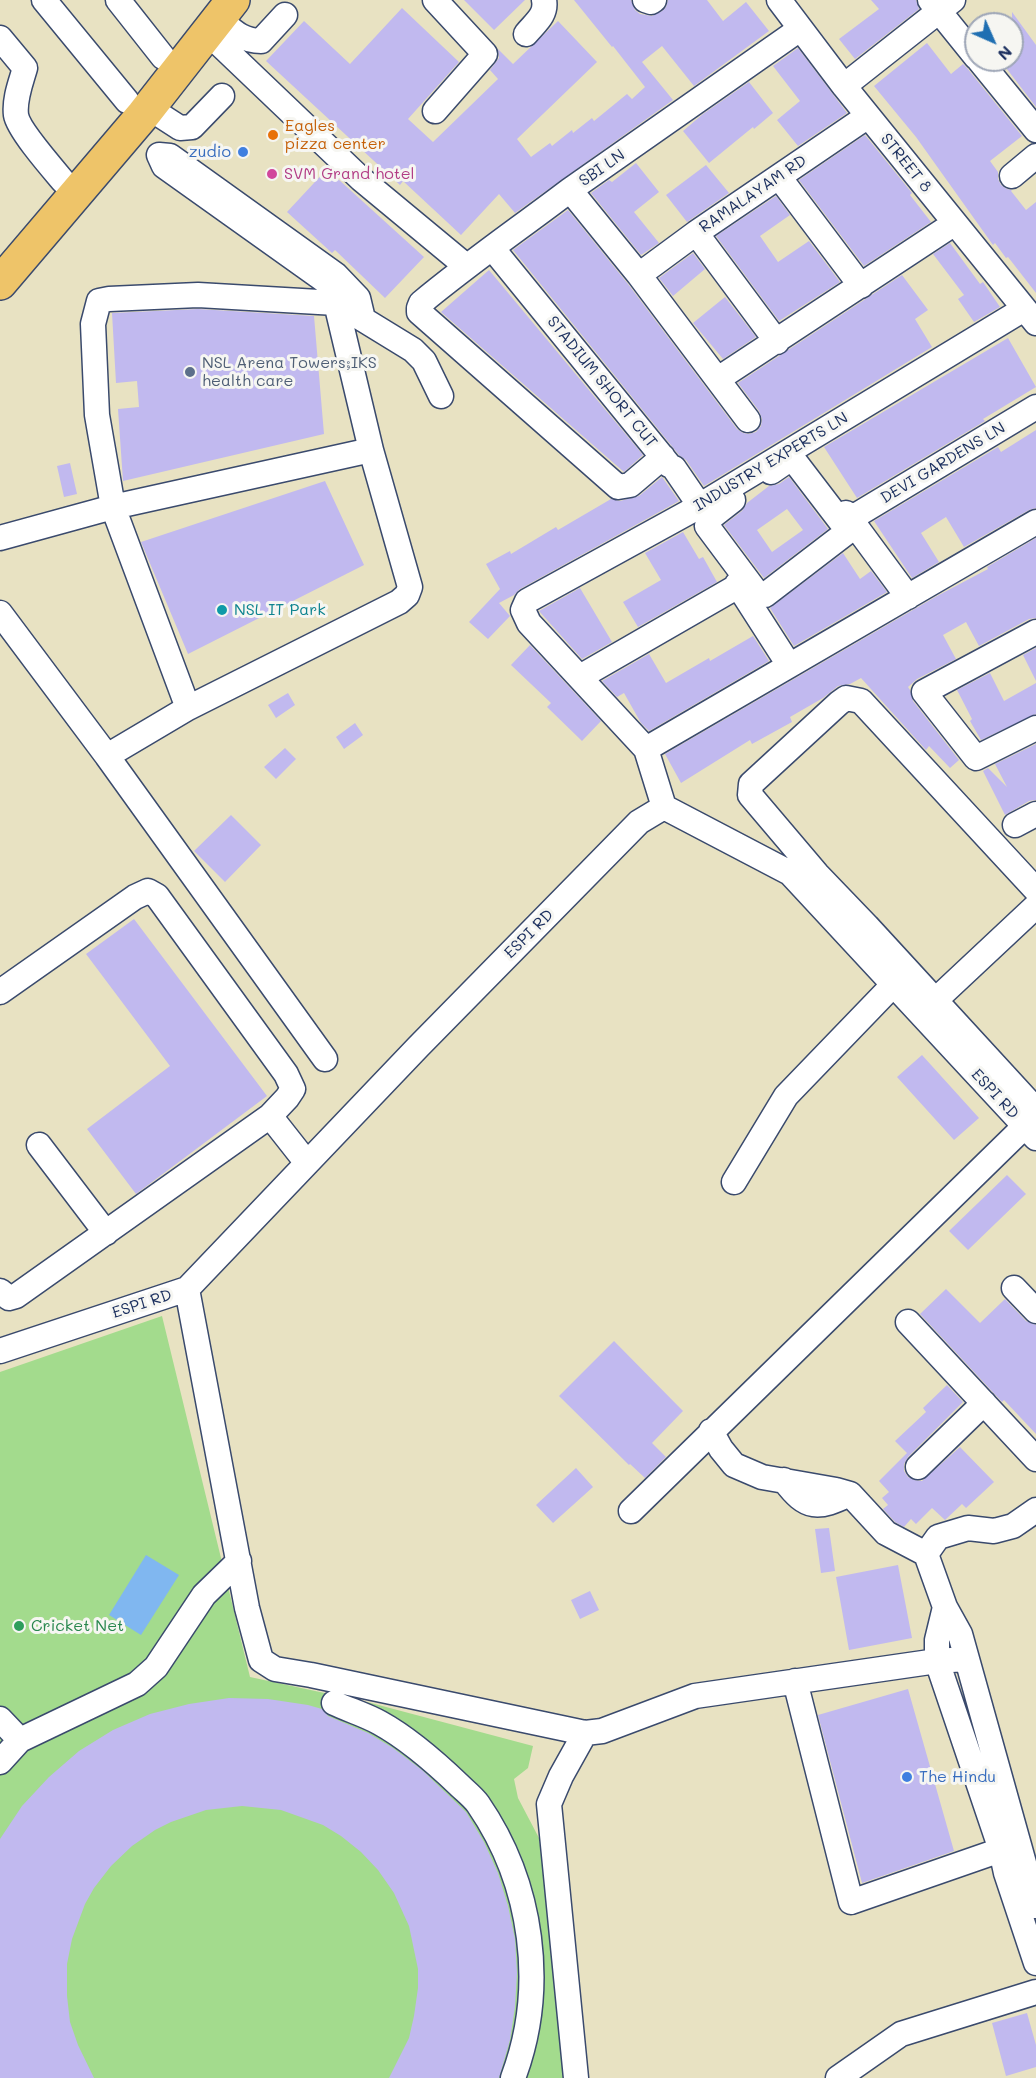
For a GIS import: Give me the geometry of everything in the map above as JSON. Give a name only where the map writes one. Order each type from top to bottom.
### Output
[{"type":"highway","points":[[0,256],[38,226],[218,13]]},
{"type":"highway","points":[[0,283],[38,226],[63,182],[135,114],[164,57],[218,13]]},
{"type":"street","points":[[44,0],[135,114],[164,159],[338,290],[343,297],[348,310],[371,450],[410,587],[407,595],[399,602],[188,708],[107,756]]},
{"type":"street","points":[[118,0],[164,57]]},
{"type":"street","points":[[435,0],[486,54],[435,111]]},
{"type":"street","points":[[526,34],[542,16],[545,8],[544,0]]},
{"type":"street","points":[[645,0],[654,0]]},
{"type":"street","name":"STREET 8","points":[[779,0],[844,86],[1030,316]]},
{"type":"street","points":[[844,86],[940,4],[964,39]]},
{"type":"street","points":[[218,13],[241,38],[251,41],[261,41],[285,15]]},
{"type":"street","points":[[218,13],[361,179],[466,266],[493,249],[570,190]]},
{"type":"street","name":"SBI LN","points":[[748,420],[639,275],[570,190],[800,29]]},
{"type":"street","points":[[0,38],[25,68],[18,93],[16,117],[63,182]]},
{"type":"street","points":[[988,72],[1036,130]]},
{"type":"street","points":[[135,114],[180,128],[192,127],[222,96]]},
{"type":"street","name":"RAMALAYAM RD","points":[[639,275],[696,233],[868,116]]},
{"type":"street","points":[[1012,176],[1036,156]]},
{"type":"street","points":[[779,177],[861,286]]},
{"type":"street","points":[[718,379],[955,223]]},
{"type":"street","points":[[696,233],[777,342]]},
{"type":"street","name":"STADIUM SHORT CUT","points":[[466,266],[421,303],[419,308],[423,316],[618,487],[630,484],[668,463],[493,249]]},
{"type":"street","points":[[188,708],[113,507],[97,415],[93,324],[99,301],[198,295],[348,310],[413,350],[424,361],[441,396]]},
{"type":"street","name":"INDUSTRY EXPERTS LN","points":[[580,677],[525,616],[523,610],[527,602],[695,509],[796,446],[1030,316]]},
{"type":"street","name":"DEVI GARDENS LN","points":[[580,677],[749,595],[765,595],[851,525],[1036,407]]},
{"type":"street","points":[[796,446],[851,525]]},
{"type":"street","points":[[0,538],[113,507],[371,450]]},
{"type":"street","points":[[749,595],[757,593],[707,523],[710,518],[787,460],[796,463],[851,525],[908,597]]},
{"type":"street","points":[[668,463],[789,665]]},
{"type":"street","points":[[646,749],[1036,522]]},
{"type":"street","points":[[0,614],[107,756],[325,1059]]},
{"type":"street","points":[[1036,632],[924,692],[976,759],[1036,728]]},
{"type":"street","points":[[580,677],[646,749],[664,807]]},
{"type":"street","points":[[810,881],[750,795],[749,789],[751,783],[846,698],[861,701],[1036,890]]},
{"type":"street","name":"ESPI RD","points":[[0,1351],[187,1289],[418,1047],[639,822],[664,807],[789,873],[810,881],[860,932],[894,984],[929,1008],[1018,1107]]},
{"type":"street","points":[[0,992],[135,897],[148,891],[157,896],[286,1074],[292,1089],[287,1098],[270,1116],[16,1296],[9,1298],[0,1291]]},
{"type":"street","points":[[860,932],[929,1008],[1036,906]]},
{"type":"street","points":[[734,1182],[786,1095],[894,984]]},
{"type":"street","points":[[630,1511],[711,1431],[1018,1107]]},
{"type":"street","points":[[270,1116],[307,1163]]},
{"type":"street","points":[[39,1145],[106,1233]]},
{"type":"street","points":[[1014,1288],[1036,1311]]},
{"type":"street","points":[[187,1289],[247,1608],[261,1660],[275,1670],[311,1675],[585,1733],[602,1731],[695,1696],[937,1661],[966,1659]]},
{"type":"street","points":[[908,1322],[1036,1459]]},
{"type":"street","points":[[918,1467],[984,1403]]},
{"type":"street","points":[[711,1431],[721,1449],[734,1465],[762,1477],[850,1494],[886,1533],[926,1554],[945,1606],[960,1634],[1010,1847],[1006,1873],[1036,1963]]},
{"type":"street","points":[[926,1554],[938,1537],[968,1528],[994,1531],[1013,1526],[1036,1510]]},
{"type":"street","points":[[1,1758],[20,1740],[137,1684],[156,1667],[204,1595],[239,1561]]},
{"type":"street","points":[[945,1606],[937,1640],[937,1661],[1010,1847],[1036,1906]]},
{"type":"street","points":[[795,1681],[851,1902],[1010,1847]]},
{"type":"street","points":[[334,1703],[380,1722],[433,1759],[477,1803],[501,1844],[519,1886],[531,1942],[532,1994],[521,2055],[513,2078]]},
{"type":"street","points":[[0,1719],[20,1740]]},
{"type":"street","points":[[576,2078],[549,1804],[561,1776],[585,1733]]},
{"type":"street","points":[[838,2078],[902,2034],[1036,1992]]},
{"type":"green space","points":[[162,1316],[250,1677],[371,1703],[533,1746],[528,1768],[514,1779],[518,1798],[539,1838],[567,2078],[0,2078],[0,1372]]},
{"type":"water","points":[[146,1555],[179,1575],[141,1635],[109,1615]]},
{"type":"building","points":[[464,0],[525,0],[494,30]]},
{"type":"building","points":[[574,0],[631,0],[635,10],[640,14],[652,16],[666,7],[668,0],[707,0],[723,21],[746,2],[769,31],[694,86],[662,46],[642,62],[673,100],[515,213],[499,194],[461,235],[403,181],[400,185],[266,61],[304,21],[350,64],[402,8],[459,62],[408,119],[433,142],[498,79],[490,70],[499,58],[498,49],[513,64],[558,21],[597,62],[517,139],[531,157],[550,143],[552,146],[572,130],[573,133],[592,118],[594,121],[627,94],[632,99],[645,87]]},
{"type":"building","points":[[871,0],[916,0],[919,9],[855,59],[839,39],[879,9]]},
{"type":"building","points":[[1024,28],[1036,45],[1036,107],[1009,72],[1024,72]]},
{"type":"building","points":[[927,43],[951,74],[963,64],[964,72],[970,72],[1022,136],[990,161],[998,172],[1001,185],[1012,190],[1026,210],[1036,202],[1036,293],[1008,257],[1006,258],[995,243],[993,245],[916,137],[874,86]]},
{"type":"building","points":[[798,48],[847,113],[798,146],[777,120],[800,101],[773,66]]},
{"type":"building","points":[[749,82],[773,113],[709,163],[683,131]]},
{"type":"building","points":[[865,135],[912,193],[910,195],[931,222],[864,266],[799,180]]},
{"type":"building","points":[[636,163],[659,192],[634,212],[659,243],[641,255],[591,193],[609,180],[612,182]]},
{"type":"building","points":[[706,165],[729,193],[687,222],[666,195]]},
{"type":"building","points":[[327,169],[424,257],[385,298],[335,250],[332,253],[287,212]]},
{"type":"building","points":[[776,196],[790,215],[760,236],[778,262],[809,241],[840,282],[779,321],[716,236]]},
{"type":"building","points":[[568,210],[628,284],[737,429],[743,433],[756,432],[761,426],[762,419],[759,411],[738,383],[902,275],[928,310],[915,319],[932,347],[704,486],[686,460],[679,455],[513,250]]},
{"type":"building","points":[[950,243],[980,284],[983,282],[1000,307],[974,322],[958,299],[964,295],[933,254]]},
{"type":"building","points":[[693,253],[705,269],[673,296],[659,278]]},
{"type":"building","points":[[489,270],[643,455],[624,472],[441,312]]},
{"type":"building","points":[[725,297],[756,337],[723,359],[693,323]]},
{"type":"building","points":[[198,309],[314,316],[324,434],[123,481],[118,409],[139,407],[137,381],[116,383],[112,313]]},
{"type":"building","points":[[1008,338],[1036,387],[983,419],[985,421],[857,498],[824,447]]},
{"type":"building","points":[[1036,430],[1036,508],[964,547],[946,517],[921,533],[939,562],[912,578],[874,521],[998,447],[1001,452]]},
{"type":"building","points":[[70,463],[77,494],[64,497],[57,466]]},
{"type":"building","points":[[662,477],[679,501],[520,589],[499,603],[510,616],[488,639],[469,622],[500,589],[486,564],[510,551],[511,554],[556,527],[558,530],[611,499],[620,501],[639,496]]},
{"type":"building","points":[[789,477],[828,529],[764,578],[724,525],[769,486],[779,484]],"holes":[[[787,509],[803,530],[772,552],[757,530]]]},
{"type":"building","name":"NSL IT Park","points":[[325,481],[364,565],[188,654],[141,542]]},
{"type":"building","points":[[683,532],[699,559],[703,557],[717,582],[638,627],[623,602],[661,580],[645,553]]},
{"type":"building","points":[[1036,538],[1036,618],[1029,619],[979,646],[966,622],[943,635],[956,659],[917,679],[908,687],[913,701],[959,760],[950,768],[929,746],[926,750],[861,678],[850,684],[838,686],[823,698],[790,717],[792,722],[752,744],[750,740],[681,783],[665,754],[937,596],[988,569],[987,567]]},
{"type":"building","points":[[843,553],[860,579],[871,571],[887,592],[794,646],[770,608]]},
{"type":"building","points":[[580,588],[612,642],[582,659],[539,611]]},
{"type":"building","points":[[753,636],[769,661],[649,731],[641,723],[624,693],[617,697],[602,681],[649,654],[666,683]]},
{"type":"building","points":[[530,645],[601,721],[582,741],[547,707],[551,703],[511,665]]},
{"type":"building","points":[[1036,648],[1036,681],[1023,655]]},
{"type":"building","points":[[990,673],[1004,701],[1036,683],[1036,714],[981,740],[957,690]]},
{"type":"building","points":[[288,693],[295,705],[276,718],[268,705]]},
{"type":"building","points":[[355,723],[363,735],[344,749],[336,737]]},
{"type":"building","points":[[1036,744],[1036,800],[1029,801],[1005,815],[983,771],[988,768],[1007,787],[995,764]]},
{"type":"building","points":[[285,748],[296,759],[276,779],[264,767]]},
{"type":"building","points":[[231,815],[261,845],[225,882],[194,851]]},
{"type":"building","points":[[134,919],[267,1096],[136,1194],[87,1129],[170,1066],[86,954]]},
{"type":"building","points":[[922,1055],[979,1118],[954,1140],[897,1077]]},
{"type":"building","points":[[1007,1175],[1026,1194],[968,1250],[949,1231]]},
{"type":"building","points":[[946,1289],[980,1323],[1005,1299],[1026,1321],[1036,1325],[1036,1434],[1004,1400],[1002,1402],[920,1314]]},
{"type":"building","points":[[614,1341],[683,1411],[652,1443],[666,1457],[645,1478],[559,1396]]},
{"type":"building","points":[[947,1385],[963,1402],[908,1457],[904,1464],[904,1471],[908,1477],[922,1481],[960,1447],[994,1482],[966,1508],[962,1504],[945,1520],[932,1508],[916,1524],[911,1519],[904,1527],[895,1522],[883,1509],[888,1505],[882,1498],[889,1492],[879,1481],[907,1453],[895,1441],[926,1412],[923,1408]]},
{"type":"building","points":[[576,1468],[593,1487],[553,1523],[536,1505]]},
{"type":"building","points":[[829,1528],[835,1571],[821,1573],[815,1529]]},
{"type":"building","points":[[898,1565],[912,1638],[849,1650],[836,1577]]},
{"type":"building","points":[[590,1591],[599,1610],[580,1619],[571,1600]]},
{"type":"building","points":[[908,1689],[954,1851],[862,1883],[818,1715]]},
{"type":"building","points":[[229,1698],[268,1699],[322,1709],[328,1716],[368,1733],[393,1748],[422,1770],[466,1812],[484,1842],[498,1873],[515,1939],[517,1973],[515,2007],[510,2040],[499,2078],[389,2078],[409,2038],[418,1988],[418,1969],[409,1926],[394,1893],[378,1870],[361,1852],[323,1825],[281,1810],[242,1806],[206,1810],[155,1830],[132,1846],[111,1866],[85,1904],[72,1939],[67,1964],[67,1996],[70,2022],[94,2078],[0,2078],[0,1839],[22,1806],[49,1777],[79,1751],[113,1730],[150,1714],[189,1704]]},
{"type":"building","points":[[1027,2013],[1036,2045],[1036,2067],[1006,2076],[992,2023]]},
{"type":"place","name":"Eagles pizza center","points":[[273,135]]},
{"type":"place","name":"zudio","points":[[243,152]]},
{"type":"place","name":"SVM Grand hotel","points":[[272,174]]},
{"type":"place","name":"NSL Arena Towers;IKS health care","points":[[190,372]]},
{"type":"place","name":"NSL IT Park","points":[[222,610]]},
{"type":"place","name":"Cricket Net","points":[[19,1626]]},
{"type":"place","name":"The Hindu","points":[[907,1777]]}]
